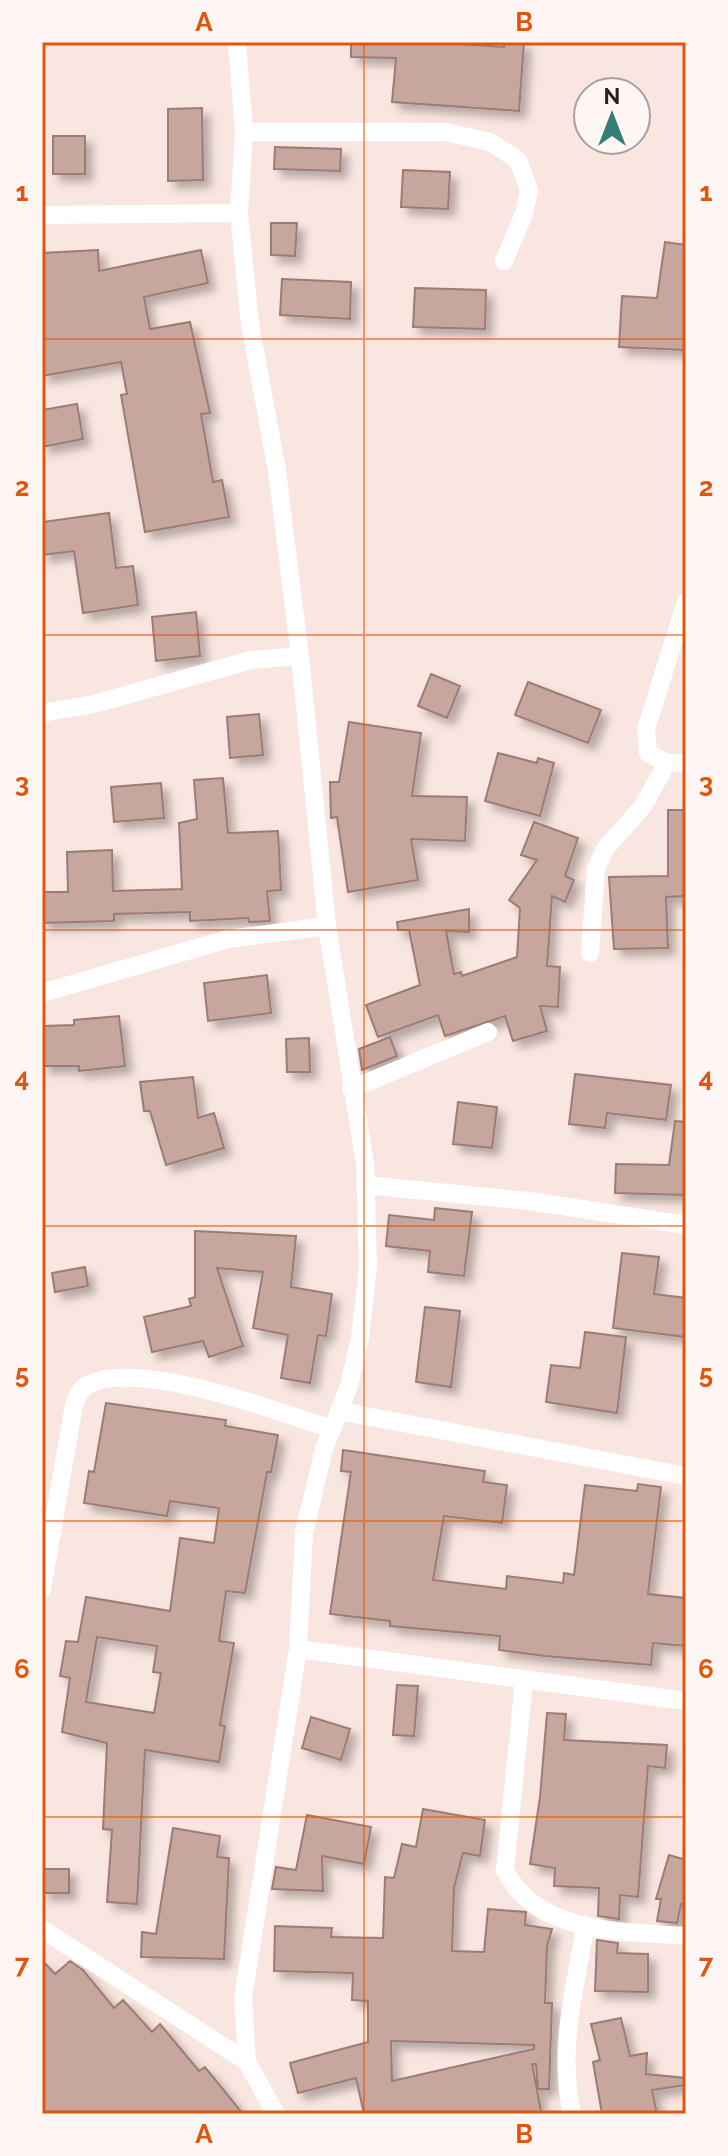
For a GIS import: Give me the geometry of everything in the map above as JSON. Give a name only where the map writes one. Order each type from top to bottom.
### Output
[{"type":"street","points":[[237,42],[244,132],[239,213],[250,324],[277,470],[300,656],[327,926],[365,1185],[368,1267],[360,1338],[314,1483],[304,1533],[298,1649],[243,1998],[247,2062],[276,2114]]},
{"type":"street","points":[[244,132],[446,132],[490,142],[518,160],[529,190],[524,214],[504,261]]},
{"type":"street","points":[[42,215],[239,213]]},
{"type":"street","points":[[686,602],[646,729],[648,753],[667,763],[686,763]]},
{"type":"street","points":[[42,713],[94,704],[251,660],[300,656]]},
{"type":"street","points":[[590,953],[596,869],[605,849],[643,806],[667,763]]},
{"type":"street","points":[[42,993],[228,939],[327,926]]},
{"type":"street","points":[[351,1089],[488,1032]]},
{"type":"street","points":[[365,1185],[529,1201],[686,1225]]},
{"type":"street","points":[[42,1589],[74,1405],[79,1392],[88,1385],[109,1379],[143,1379],[213,1391],[332,1429]]},
{"type":"street","points":[[339,1411],[686,1476]]},
{"type":"street","points":[[298,1649],[686,1701]]},
{"type":"street","points":[[524,1681],[505,1870],[514,1889],[585,1929],[686,1936]]},
{"type":"street","points":[[42,1929],[247,2062]]},
{"type":"street","points":[[572,2114],[565,2083],[567,2039],[585,1929]]},
{"type":"building","points":[[351,42],[435,42],[504,47],[504,42],[524,42],[519,111],[392,102],[396,58],[351,57]]},
{"type":"building","points":[[202,108],[203,180],[168,181],[168,109]]},
{"type":"building","points":[[53,136],[85,136],[85,174],[53,174]]},
{"type":"building","points":[[275,147],[341,149],[340,171],[274,169]]},
{"type":"building","points":[[403,170],[450,172],[448,209],[401,207]]},
{"type":"building","points":[[271,223],[297,223],[295,256],[271,255]]},
{"type":"building","points":[[665,242],[686,245],[686,350],[619,347],[622,296],[657,298]]},
{"type":"building","points":[[98,250],[99,271],[201,250],[208,283],[144,297],[150,329],[190,322],[210,413],[201,414],[213,482],[222,480],[229,517],[145,532],[121,395],[127,394],[121,362],[42,376],[42,253]]},
{"type":"building","points":[[282,279],[351,282],[350,319],[280,315]]},
{"type":"building","points":[[415,288],[486,290],[485,329],[413,327]]},
{"type":"building","points":[[77,404],[83,439],[42,447],[42,410]]},
{"type":"building","points":[[109,513],[116,568],[133,566],[138,605],[83,613],[74,551],[42,555],[42,522]]},
{"type":"building","points":[[196,612],[200,656],[156,661],[152,617]]},
{"type":"building","points":[[431,674],[460,686],[447,718],[418,706]]},
{"type":"building","points":[[528,682],[601,710],[588,743],[515,715]]},
{"type":"building","points":[[259,714],[263,755],[230,758],[227,717]]},
{"type":"building","points":[[349,722],[421,733],[412,796],[467,797],[465,841],[411,839],[418,880],[348,892],[337,817],[331,818],[330,782],[339,782]]},
{"type":"building","points":[[498,753],[537,763],[538,758],[554,763],[540,816],[485,801]]},
{"type":"building","points":[[223,778],[228,833],[278,831],[281,890],[267,891],[270,921],[249,922],[248,918],[190,921],[190,912],[114,914],[114,921],[42,923],[42,892],[68,892],[67,852],[112,850],[113,891],[182,889],[179,823],[197,819],[194,780]]},
{"type":"building","points":[[161,783],[164,818],[114,822],[111,787]]},
{"type":"building","points":[[668,810],[686,810],[686,896],[666,897],[668,948],[614,949],[609,877],[668,876]]},
{"type":"building","points":[[534,822],[578,838],[565,876],[574,880],[565,902],[552,896],[547,966],[560,967],[558,1007],[540,1006],[547,1031],[513,1041],[505,1016],[445,1036],[438,1015],[378,1037],[366,1005],[420,985],[409,930],[398,930],[397,922],[469,909],[469,932],[446,931],[454,974],[461,972],[462,976],[517,957],[520,908],[509,900],[537,860],[521,855]]},
{"type":"building","points":[[267,975],[271,1013],[208,1021],[204,983]]},
{"type":"building","points":[[119,1016],[125,1066],[79,1071],[79,1066],[42,1066],[42,1026],[74,1025],[74,1020]]},
{"type":"building","points":[[390,1037],[397,1056],[362,1070],[359,1049]]},
{"type":"building","points":[[309,1038],[310,1072],[287,1072],[286,1039]]},
{"type":"building","points":[[575,1074],[671,1085],[666,1120],[607,1113],[605,1128],[569,1124]]},
{"type":"building","points":[[193,1077],[198,1118],[214,1113],[224,1148],[166,1165],[150,1111],[144,1111],[140,1082]]},
{"type":"building","points":[[458,1102],[497,1107],[492,1148],[453,1144]]},
{"type":"building","points":[[675,1121],[686,1122],[686,1195],[615,1193],[616,1164],[669,1165]]},
{"type":"building","points":[[435,1208],[472,1212],[464,1276],[428,1272],[430,1251],[386,1246],[389,1215],[434,1220]]},
{"type":"building","points":[[195,1231],[296,1236],[291,1287],[332,1294],[326,1336],[318,1335],[310,1383],[281,1378],[288,1335],[253,1328],[263,1272],[217,1268],[243,1346],[209,1357],[203,1341],[152,1352],[144,1317],[191,1306],[189,1299],[195,1297]]},
{"type":"building","points":[[622,1253],[659,1257],[654,1294],[686,1298],[686,1337],[613,1328]]},
{"type":"building","points":[[85,1267],[88,1286],[55,1292],[52,1273]]},
{"type":"building","points":[[425,1307],[460,1311],[451,1387],[416,1382]]},
{"type":"building","points":[[585,1332],[626,1337],[617,1413],[546,1402],[551,1365],[580,1368]]},
{"type":"building","points":[[106,1403],[226,1420],[225,1426],[278,1435],[271,1472],[267,1472],[245,1593],[226,1591],[219,1641],[234,1643],[220,1725],[225,1726],[219,1762],[145,1750],[137,1904],[107,1902],[112,1830],[103,1829],[107,1743],[62,1732],[70,1678],[60,1676],[66,1641],[78,1642],[86,1597],[170,1611],[180,1538],[214,1543],[219,1508],[170,1501],[167,1516],[84,1503],[89,1471],[94,1472]],"holes":[[[97,1637],[157,1646],[153,1672],[161,1673],[154,1713],[86,1702]]]},
{"type":"building","points":[[343,1450],[485,1471],[483,1482],[507,1485],[502,1523],[444,1516],[433,1580],[506,1589],[507,1576],[563,1583],[564,1573],[574,1575],[585,1485],[637,1491],[638,1484],[661,1487],[648,1594],[686,1598],[686,1646],[653,1643],[651,1665],[545,1656],[499,1650],[500,1636],[390,1626],[390,1621],[330,1614],[351,1472],[341,1471]]},
{"type":"building","points":[[397,1685],[418,1686],[414,1736],[393,1735]]},
{"type":"building","points":[[547,1713],[566,1714],[564,1740],[667,1745],[665,1768],[648,1766],[638,1897],[620,1895],[619,1919],[598,1916],[599,1888],[554,1886],[555,1868],[530,1864],[540,1797]]},
{"type":"building","points":[[311,1717],[350,1729],[341,1760],[302,1748]]},
{"type":"building","points":[[423,1809],[485,1820],[480,1856],[463,1853],[454,1888],[452,1951],[484,1952],[488,1909],[526,1912],[525,1925],[552,1929],[547,1946],[545,2003],[552,2003],[549,2089],[538,2089],[536,2064],[532,2064],[541,2111],[538,2114],[364,2114],[356,2078],[298,2093],[290,2063],[368,2042],[368,2001],[352,2000],[353,1973],[274,1971],[275,1926],[332,1928],[331,1937],[383,1938],[385,1877],[394,1878],[402,1844],[416,1847]],"holes":[[[391,2041],[534,2045],[534,2049],[392,2081]]]},
{"type":"building","points":[[307,1815],[371,1827],[364,1864],[322,1856],[323,1891],[272,1889],[276,1867],[296,1870]]},
{"type":"building","points":[[173,1828],[220,1836],[217,1857],[229,1858],[224,1959],[141,1957],[142,1932],[156,1934]]},
{"type":"building","points":[[669,1855],[686,1860],[686,1906],[681,1904],[677,1923],[657,1921],[661,1899],[656,1899]]},
{"type":"building","points":[[42,1869],[69,1869],[69,1893],[42,1893]]},
{"type":"building","points":[[597,1940],[618,1943],[617,1953],[648,1954],[648,1992],[595,1991]]},
{"type":"building","points":[[42,1960],[55,1974],[70,1961],[83,1970],[114,2008],[123,2000],[152,2032],[160,2024],[199,2071],[205,2067],[243,2114],[42,2114]]},
{"type":"building","points":[[621,2018],[630,2056],[647,2053],[646,2074],[686,2078],[686,2085],[652,2090],[657,2114],[602,2114],[593,2062],[600,2060],[591,2024]]}]
